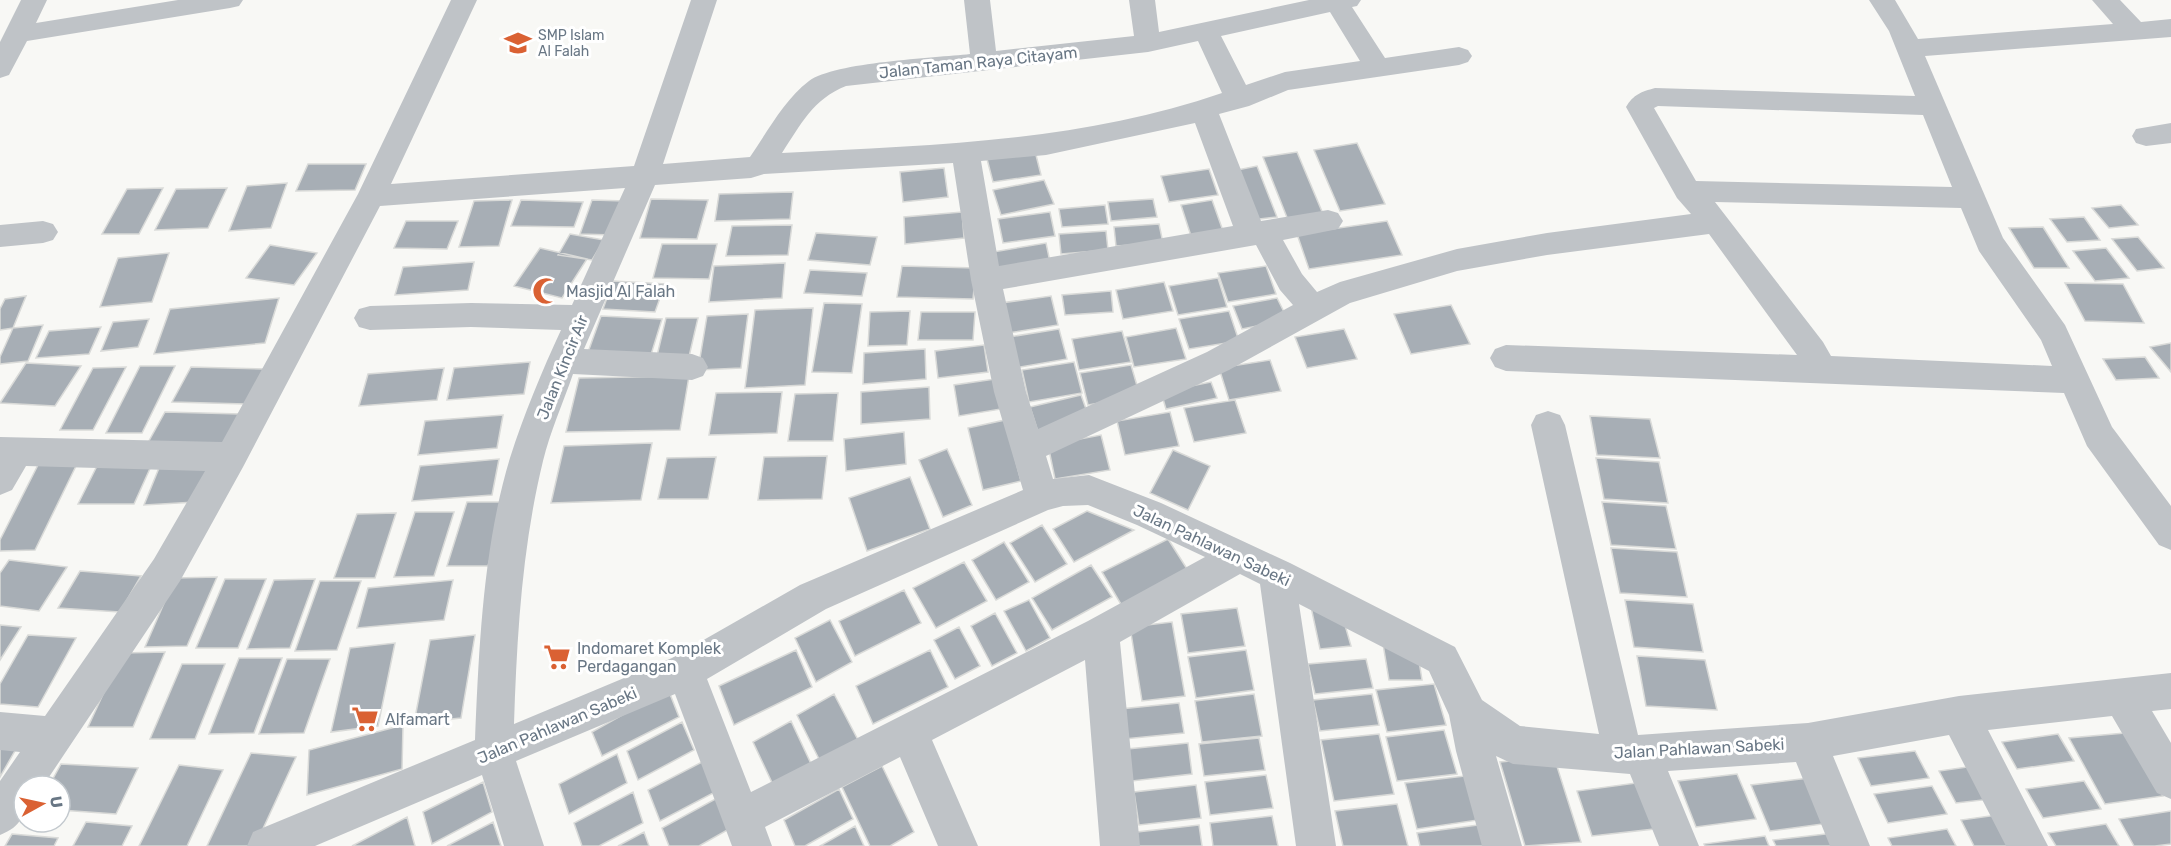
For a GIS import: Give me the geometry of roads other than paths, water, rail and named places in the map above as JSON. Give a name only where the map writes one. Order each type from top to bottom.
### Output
[{"type":"street","points":[[0,69],[34,0]]},
{"type":"street","points":[[19,34],[230,0]]},
{"type":"street","points":[[0,815],[167,570],[231,457],[348,235],[371,196],[464,0]]},
{"type":"street","name":"Jalan Kincir Air","points":[[524,846],[494,752],[498,643],[513,519],[527,458],[557,374],[645,175],[704,0]]},
{"type":"street","points":[[977,0],[984,61]]},
{"type":"street","points":[[1142,0],[1148,43]]},
{"type":"street","points":[[1882,0],[1902,31],[1990,243],[2054,334],[2099,436],[2171,534]]},
{"type":"street","points":[[2106,0],[2135,31]]},
{"type":"street","points":[[1343,1],[1377,67]]},
{"type":"street","name":"Jalan Taman Raya Citayam","points":[[760,164],[803,101],[820,86],[842,77],[1148,43],[1343,1]]},
{"type":"street","points":[[1909,48],[2171,28]]},
{"type":"street","points":[[1206,31],[1239,99]]},
{"type":"street","points":[[371,196],[736,170],[760,164],[966,153],[1046,145],[1179,118],[1286,81],[1459,56]]},
{"type":"street","points":[[1821,369],[1812,351],[1716,222],[1687,191],[1640,107],[1645,100],[1655,97],[1935,106]]},
{"type":"street","points":[[1204,110],[1258,233],[1312,307]]},
{"type":"street","points":[[966,153],[986,280],[1010,392],[1042,497]]},
{"type":"street","points":[[1687,191],[1970,198]]},
{"type":"street","points":[[986,280],[1328,221]]},
{"type":"street","points":[[1028,449],[1218,361],[1312,307],[1340,294],[1457,260],[1547,244],[1716,222]]},
{"type":"street","points":[[0,236],[43,232]]},
{"type":"street","points":[[370,318],[471,315],[581,318]]},
{"type":"street","points":[[1506,358],[2075,380]]},
{"type":"street","points":[[564,361],[692,367]]},
{"type":"street","points":[[1548,425],[1632,754],[1678,846]]},
{"type":"street","points":[[0,480],[8,451],[231,457]]},
{"type":"street","name":"Jalan Pahlawan Sabeki","points":[[267,846],[322,834],[494,752],[684,671],[813,597],[1042,497],[1063,491],[1089,490],[1149,514],[1277,574],[1442,659],[1468,713],[1513,745],[1632,754],[1808,742],[1959,715],[2171,691]]},
{"type":"street","points":[[684,671],[746,832],[909,732],[1101,633],[1238,557]]},
{"type":"street","points":[[1277,574],[1316,846]]},
{"type":"street","points":[[1101,633],[1120,846]]},
{"type":"street","points":[[2122,698],[2171,779]]},
{"type":"street","points":[[1468,713],[1474,752],[1502,846]]},
{"type":"street","points":[[1959,715],[2028,846]]},
{"type":"street","points":[[0,731],[53,736]]},
{"type":"street","points":[[909,732],[958,846]]},
{"type":"street","points":[[1808,742],[1850,846]]},
{"type":"place","name":"SMP Islam Al Falah","points":[[518,43]]},
{"type":"place","name":"Masjid Al Falah","points":[[546,291]]},
{"type":"place","name":"Indomaret Komplek Perdagangan","points":[[557,657]]},
{"type":"place","name":"Alfamart","points":[[365,719]]}]
